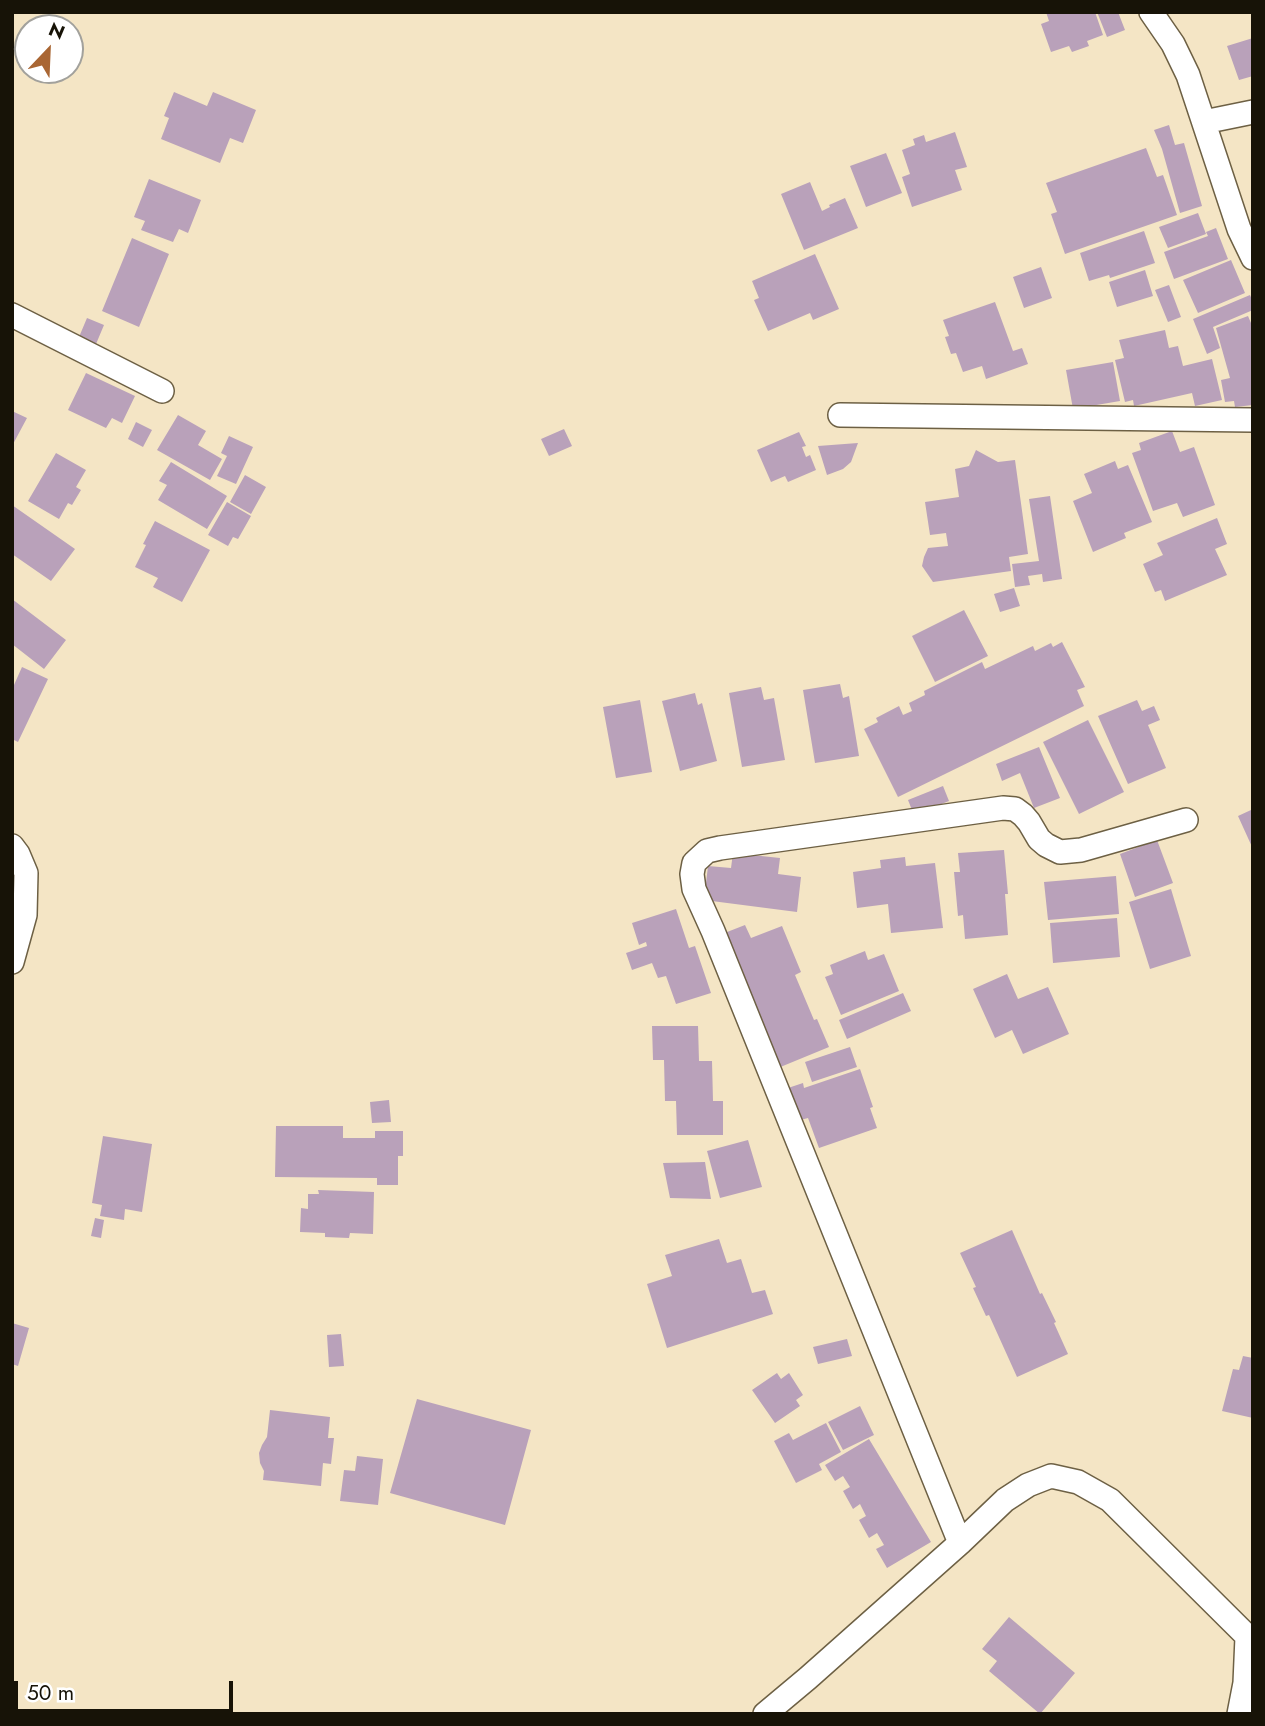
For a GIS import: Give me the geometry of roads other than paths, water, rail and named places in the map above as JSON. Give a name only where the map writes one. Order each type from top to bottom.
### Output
[{"type":"street","points":[[1151,12],[1188,75],[1239,229],[1253,258]]},
{"type":"street","points":[[1203,121],[1253,112]]},
{"type":"street","points":[[12,315],[162,391]]},
{"type":"street","points":[[840,415],[1253,420]]},
{"type":"street","points":[[960,1543],[694,889],[694,863],[707,851],[720,848],[1003,808],[1014,809],[1023,815],[1039,839],[1060,852],[1081,850],[1186,820]]},
{"type":"street","points":[[12,846],[26,873],[25,915],[12,962]]},
{"type":"street","points":[[765,1714],[960,1543],[1005,1500],[1028,1485],[1051,1476],[1078,1482],[1110,1500],[1250,1640],[1238,1714]]}]
